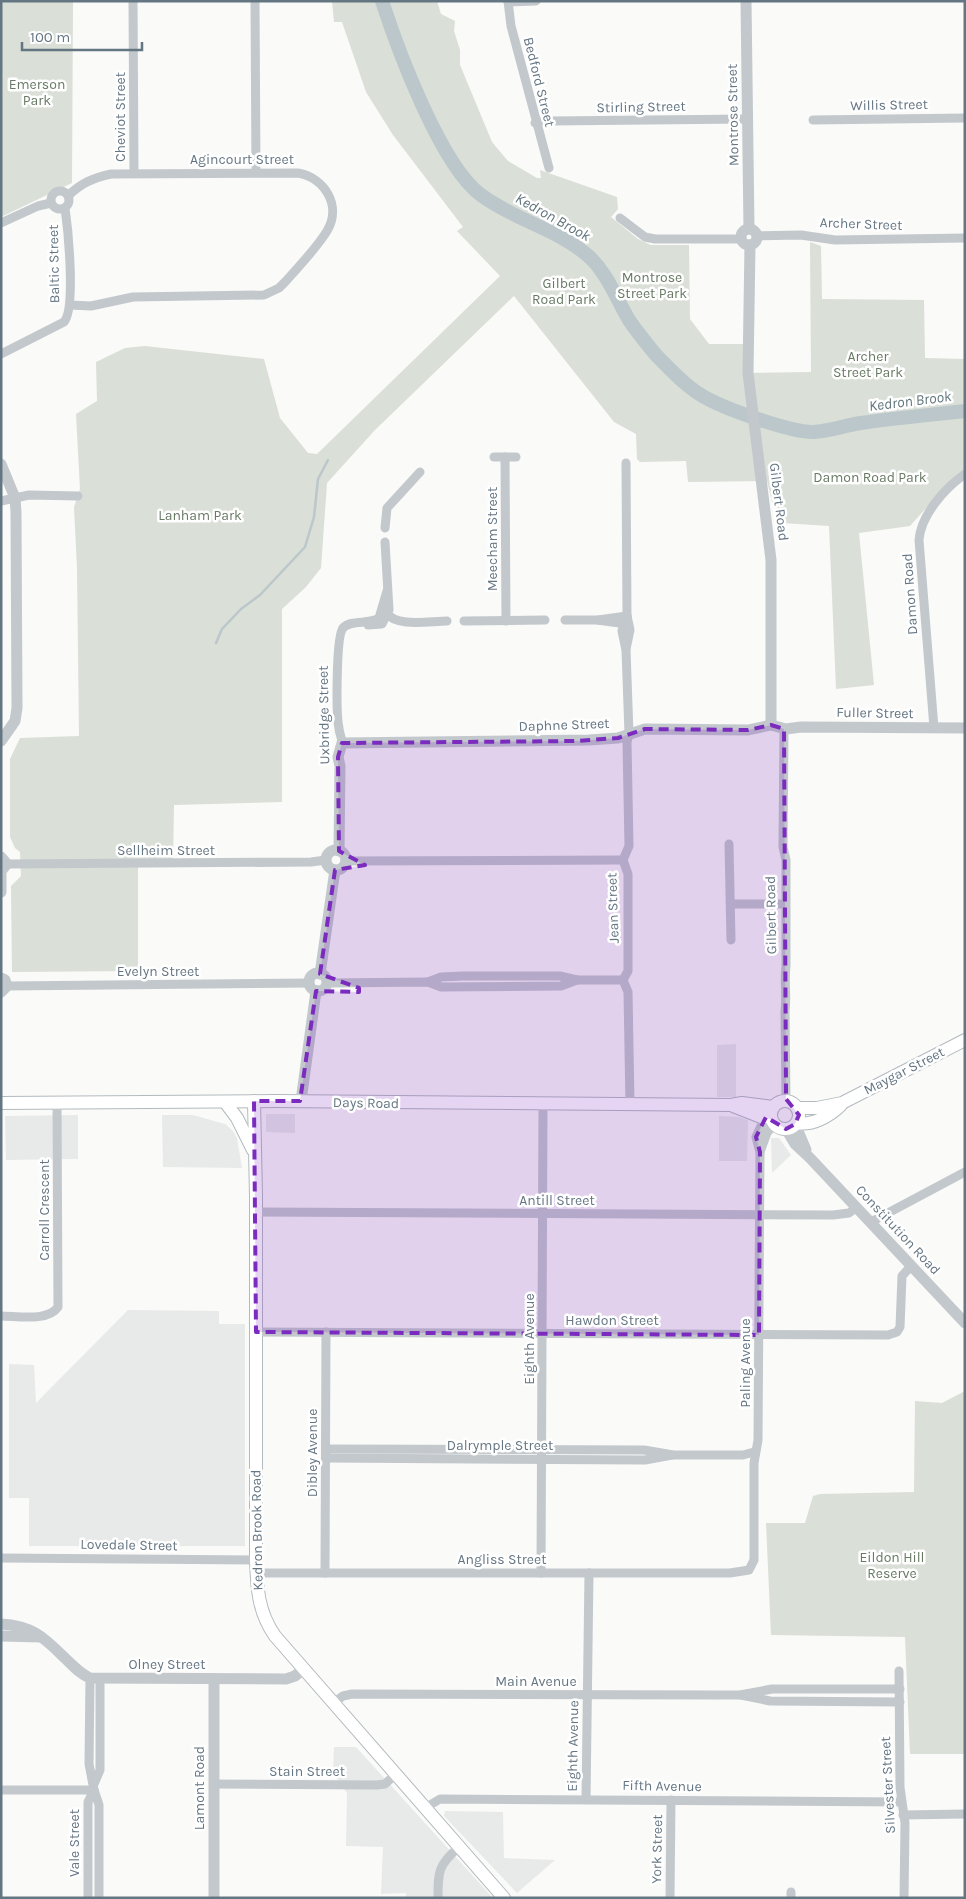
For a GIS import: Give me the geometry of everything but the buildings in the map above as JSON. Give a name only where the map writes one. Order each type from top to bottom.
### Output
[{"type":"main road","name":"Maygar Street","points":[[791,1104],[817,1108],[842,1103],[965,1040]]},
{"type":"main road","name":"Kedron Brook Road","points":[[254,1101],[256,1155],[256,1573],[258,1598],[265,1620],[275,1636],[504,1898]]},
{"type":"main road","name":"Days Road","points":[[1,1103],[301,1101],[544,1105],[731,1105],[761,1117],[772,1117],[792,1125]]},
{"type":"main road","points":[[225,1102],[237,1118],[256,1155]]},
{"type":"main road","points":[[772,1117],[778,1102],[791,1104],[799,1115],[792,1125]]},
{"type":"main road","name":"Maygar Street","points":[[792,1125],[813,1122],[835,1111],[842,1103]]},
{"type":"street","name":"Cheviot Street","points":[[133,1],[134,173]]},
{"type":"street","points":[[255,1],[256,172]]},
{"type":"street","points":[[508,2],[536,1]]},
{"type":"street","name":"Montrose Street","points":[[746,1],[749,237],[748,373]]},
{"type":"street","name":"Bedford Street","points":[[508,2],[511,26],[535,124],[549,168]]},
{"type":"street","name":"Willis Street","points":[[813,120],[965,118]]},
{"type":"street","name":"Stirling Street","points":[[535,124],[550,121],[747,120]]},
{"type":"street","name":"Agincourt Street","points":[[68,196],[83,183],[95,177],[134,173],[256,172],[308,175],[324,186],[328,194],[331,215],[327,231],[279,288],[264,295],[133,297],[92,306],[70,305]]},
{"type":"street","points":[[58,191],[68,196],[70,200],[65,208],[57,209],[51,203],[52,195],[58,191]]},
{"type":"street","points":[[1,224],[38,206],[51,203]]},
{"type":"street","name":"Baltic Street","points":[[1,354],[57,326],[67,318],[70,305],[69,239],[65,208]]},
{"type":"street","points":[[620,218],[650,238],[749,237]]},
{"type":"street","name":"Archer Street","points":[[749,237],[807,235],[835,240],[965,238]]},
{"type":"street","name":"Gilbert Road","points":[[748,373],[771,560],[771,725]]},
{"type":"street","points":[[494,457],[516,457]]},
{"type":"street","name":"Meecham Street","points":[[505,457],[506,621]]},
{"type":"street","name":"Jean Street","points":[[626,463],[626,621],[623,638],[626,650],[629,846],[623,860],[628,874],[628,971],[623,980],[628,992],[630,1104]]},
{"type":"street","points":[[1,464],[15,498],[17,708],[15,721],[1,741]]},
{"type":"street","points":[[385,528],[387,508],[420,472]]},
{"type":"street","name":"Damon Road","points":[[934,728],[919,540],[920,527],[951,486],[965,474]]},
{"type":"street","points":[[1,501],[29,495],[78,496]]},
{"type":"street","points":[[386,542],[387,591],[385,616],[401,621],[413,622],[447,621]]},
{"type":"street","name":"Uxbridge Street","points":[[339,850],[340,766],[338,757],[342,743],[338,728],[337,676],[340,633],[348,625],[379,625],[385,616]]},
{"type":"street","points":[[464,621],[545,620]]},
{"type":"street","points":[[565,620],[626,621]]},
{"type":"street","name":"Daphne Street","points":[[342,743],[583,740],[607,739],[645,730],[752,730],[771,725],[784,729]]},
{"type":"street","name":"Fuller Street","points":[[784,729],[965,728]]},
{"type":"street","name":"Gilbert Road","points":[[784,729],[783,847],[786,860],[786,966],[784,977],[787,998],[785,1012],[791,1104]]},
{"type":"street","points":[[729,844],[730,940]]},
{"type":"street","points":[[339,850],[344,855],[346,861],[342,868],[335,870],[328,867],[326,860],[330,852],[339,850]]},
{"type":"street","name":"Sellheim Street","points":[[3,866],[311,862],[326,860]]},
{"type":"street","points":[[346,861],[623,860]]},
{"type":"street","points":[[1,892],[3,866]]},
{"type":"street","points":[[323,978],[335,870]]},
{"type":"street","points":[[731,904],[785,904]]},
{"type":"street","points":[[301,1101],[313,987],[312,976],[428,982],[441,987],[561,986],[577,980],[623,980]]},
{"type":"street","name":"Evelyn Street","points":[[3,986],[313,987]]},
{"type":"street","name":"Carroll Crescent","points":[[1,1316],[52,1318],[58,1307],[57,1102]]},
{"type":"street","name":"Eighth Avenue","points":[[541,1573],[544,1105]]},
{"type":"street","name":"Paling Avenue","points":[[747,1571],[754,1560],[754,1452],[758,1440],[760,1152],[772,1117]]},
{"type":"street","name":"Constitution Road","points":[[792,1125],[810,1158],[965,1323]]},
{"type":"street","points":[[871,1222],[965,1172]]},
{"type":"street","name":"Antill Street","points":[[256,1212],[839,1215],[849,1213],[856,1207]]},
{"type":"street","name":"Hawdon Street","points":[[256,1332],[894,1334],[901,1324],[903,1274],[911,1266]]},
{"type":"street","name":"Dibley Avenue","points":[[325,1573],[326,1332]]},
{"type":"street","name":"Dalrymple Street","points":[[326,1453],[542,1454],[645,1460],[672,1455],[743,1455],[754,1452]]},
{"type":"street","name":"Lovedale Street","points":[[1,1558],[256,1560]]},
{"type":"street","name":"Angliss Street","points":[[256,1573],[747,1571]]},
{"type":"street","name":"Eighth Avenue","points":[[586,1799],[588,1573]]},
{"type":"street","points":[[1,1624],[29,1628],[43,1637],[79,1672],[95,1678]]},
{"type":"street","points":[[1,1636],[43,1637]]},
{"type":"street","name":"Olney Street","points":[[95,1678],[290,1678],[303,1669]]},
{"type":"street","name":"Silvester Street","points":[[900,1671],[904,1898]]},
{"type":"street","name":"Vale Street","points":[[88,1898],[89,1799],[100,1770],[95,1678]]},
{"type":"street","name":"Lamont Road","points":[[214,1679],[214,1898]]},
{"type":"street","name":"Main Avenue","points":[[333,1703],[343,1696],[352,1694],[740,1695],[772,1689],[900,1689]]},
{"type":"street","name":"Main Avenue","points":[[740,1695],[770,1701],[900,1702]]},
{"type":"street","name":"Stain Street","points":[[214,1784],[377,1785],[385,1784],[395,1775]]},
{"type":"street","points":[[1,1790],[94,1787]]},
{"type":"street","name":"Vale Street","points":[[94,1787],[100,1812],[99,1898]]},
{"type":"street","name":"Fifth Avenue","points":[[425,1808],[440,1799],[901,1802]]},
{"type":"street","name":"York Street","points":[[670,1898],[671,1800]]},
{"type":"street","points":[[903,1815],[965,1814]]},
{"type":"street","points":[[438,1898],[439,1870],[445,1860],[459,1847]]},
{"type":"highlighted area","points":[[771,725],[784,729],[786,1099],[799,1115],[795,1124],[786,1129],[766,1117],[756,1137],[760,1152],[759,1335],[256,1332],[254,1101],[300,1101],[316,991],[359,992],[359,988],[320,974],[335,870],[365,865],[339,851],[338,757],[342,743],[577,741],[618,738],[645,729],[748,730]]},
{"type":"shaded area","points":[[736,1044],[736,1097],[717,1097],[717,1045]]},
{"type":"shaded area","points":[[266,1114],[295,1114],[295,1133],[266,1132]]},
{"type":"shaded area","points":[[78,1115],[78,1159],[6,1160],[5,1116]]},
{"type":"shaded area","points":[[162,1115],[193,1115],[225,1124],[233,1131],[237,1138],[242,1168],[163,1167]]},
{"type":"shaded area","points":[[719,1116],[739,1117],[748,1120],[747,1161],[719,1161]]},
{"type":"shaded area","points":[[771,1138],[779,1138],[791,1155],[772,1173]]},
{"type":"shaded area","points":[[128,1310],[219,1311],[219,1324],[245,1324],[245,1546],[29,1546],[29,1498],[9,1498],[9,1364],[34,1365],[36,1403]]},
{"type":"shaded area","points":[[334,1747],[356,1747],[493,1898],[406,1898],[406,1893],[381,1894],[383,1847],[346,1846],[347,1793],[333,1773]]},
{"type":"shaded area","points":[[445,1811],[503,1812],[504,1858],[555,1860],[517,1893],[444,1816]]},
{"type":"green space","name":"Emerson Park","points":[[1,1],[73,1],[72,183],[1,217]]},
{"type":"green space","points":[[332,1],[437,1],[441,14],[455,21],[454,31],[460,50],[460,65],[492,142],[508,161],[537,178],[541,178],[540,170],[617,197],[618,209],[611,217],[638,239],[651,245],[689,245],[690,319],[709,344],[743,344],[745,373],[811,372],[810,242],[821,246],[822,299],[924,300],[925,358],[965,359],[965,469],[954,477],[910,526],[859,533],[874,685],[836,689],[829,526],[782,523],[780,513],[773,506],[767,481],[688,482],[686,461],[640,462],[637,459],[636,434],[614,422],[514,296],[375,430],[327,483],[321,568],[306,587],[282,609],[282,802],[174,805],[173,861],[138,861],[138,971],[12,972],[11,886],[21,876],[20,852],[15,848],[10,837],[10,759],[20,738],[79,736],[77,568],[74,507],[80,489],[76,414],[97,401],[96,362],[125,348],[145,346],[264,359],[280,418],[308,453],[317,454],[500,276],[457,231],[463,227],[393,135],[366,92],[342,22],[334,22]]},
{"type":"green space","name":"Eildon Hill Reserve","points":[[965,1391],[965,1754],[910,1754],[905,1637],[771,1635],[766,1523],[805,1523],[813,1496],[820,1494],[914,1492],[915,1401],[942,1403]]},
{"type":"waterway","name":"Kedron Brook","points":[[382,1],[422,106],[436,134],[466,180],[481,195],[493,203],[561,237],[586,254],[605,276],[629,320],[642,338],[680,379],[701,395],[745,415],[791,429],[814,432],[861,423],[965,411]]},
{"type":"waterway","points":[[216,643],[222,629],[241,609],[260,595],[305,547],[314,517],[318,479],[328,460]]},
{"type":"park label","name":"Montrose Street Park","points":[[652,286]]},
{"type":"park label","name":"Gilbert Road Park","points":[[564,292]]},
{"type":"park label","name":"Archer Street Park","points":[[868,364]]},
{"type":"park label","name":"Damon Road Park","points":[[870,477]]},
{"type":"park label","name":"Lanham Park","points":[[200,515]]}]
